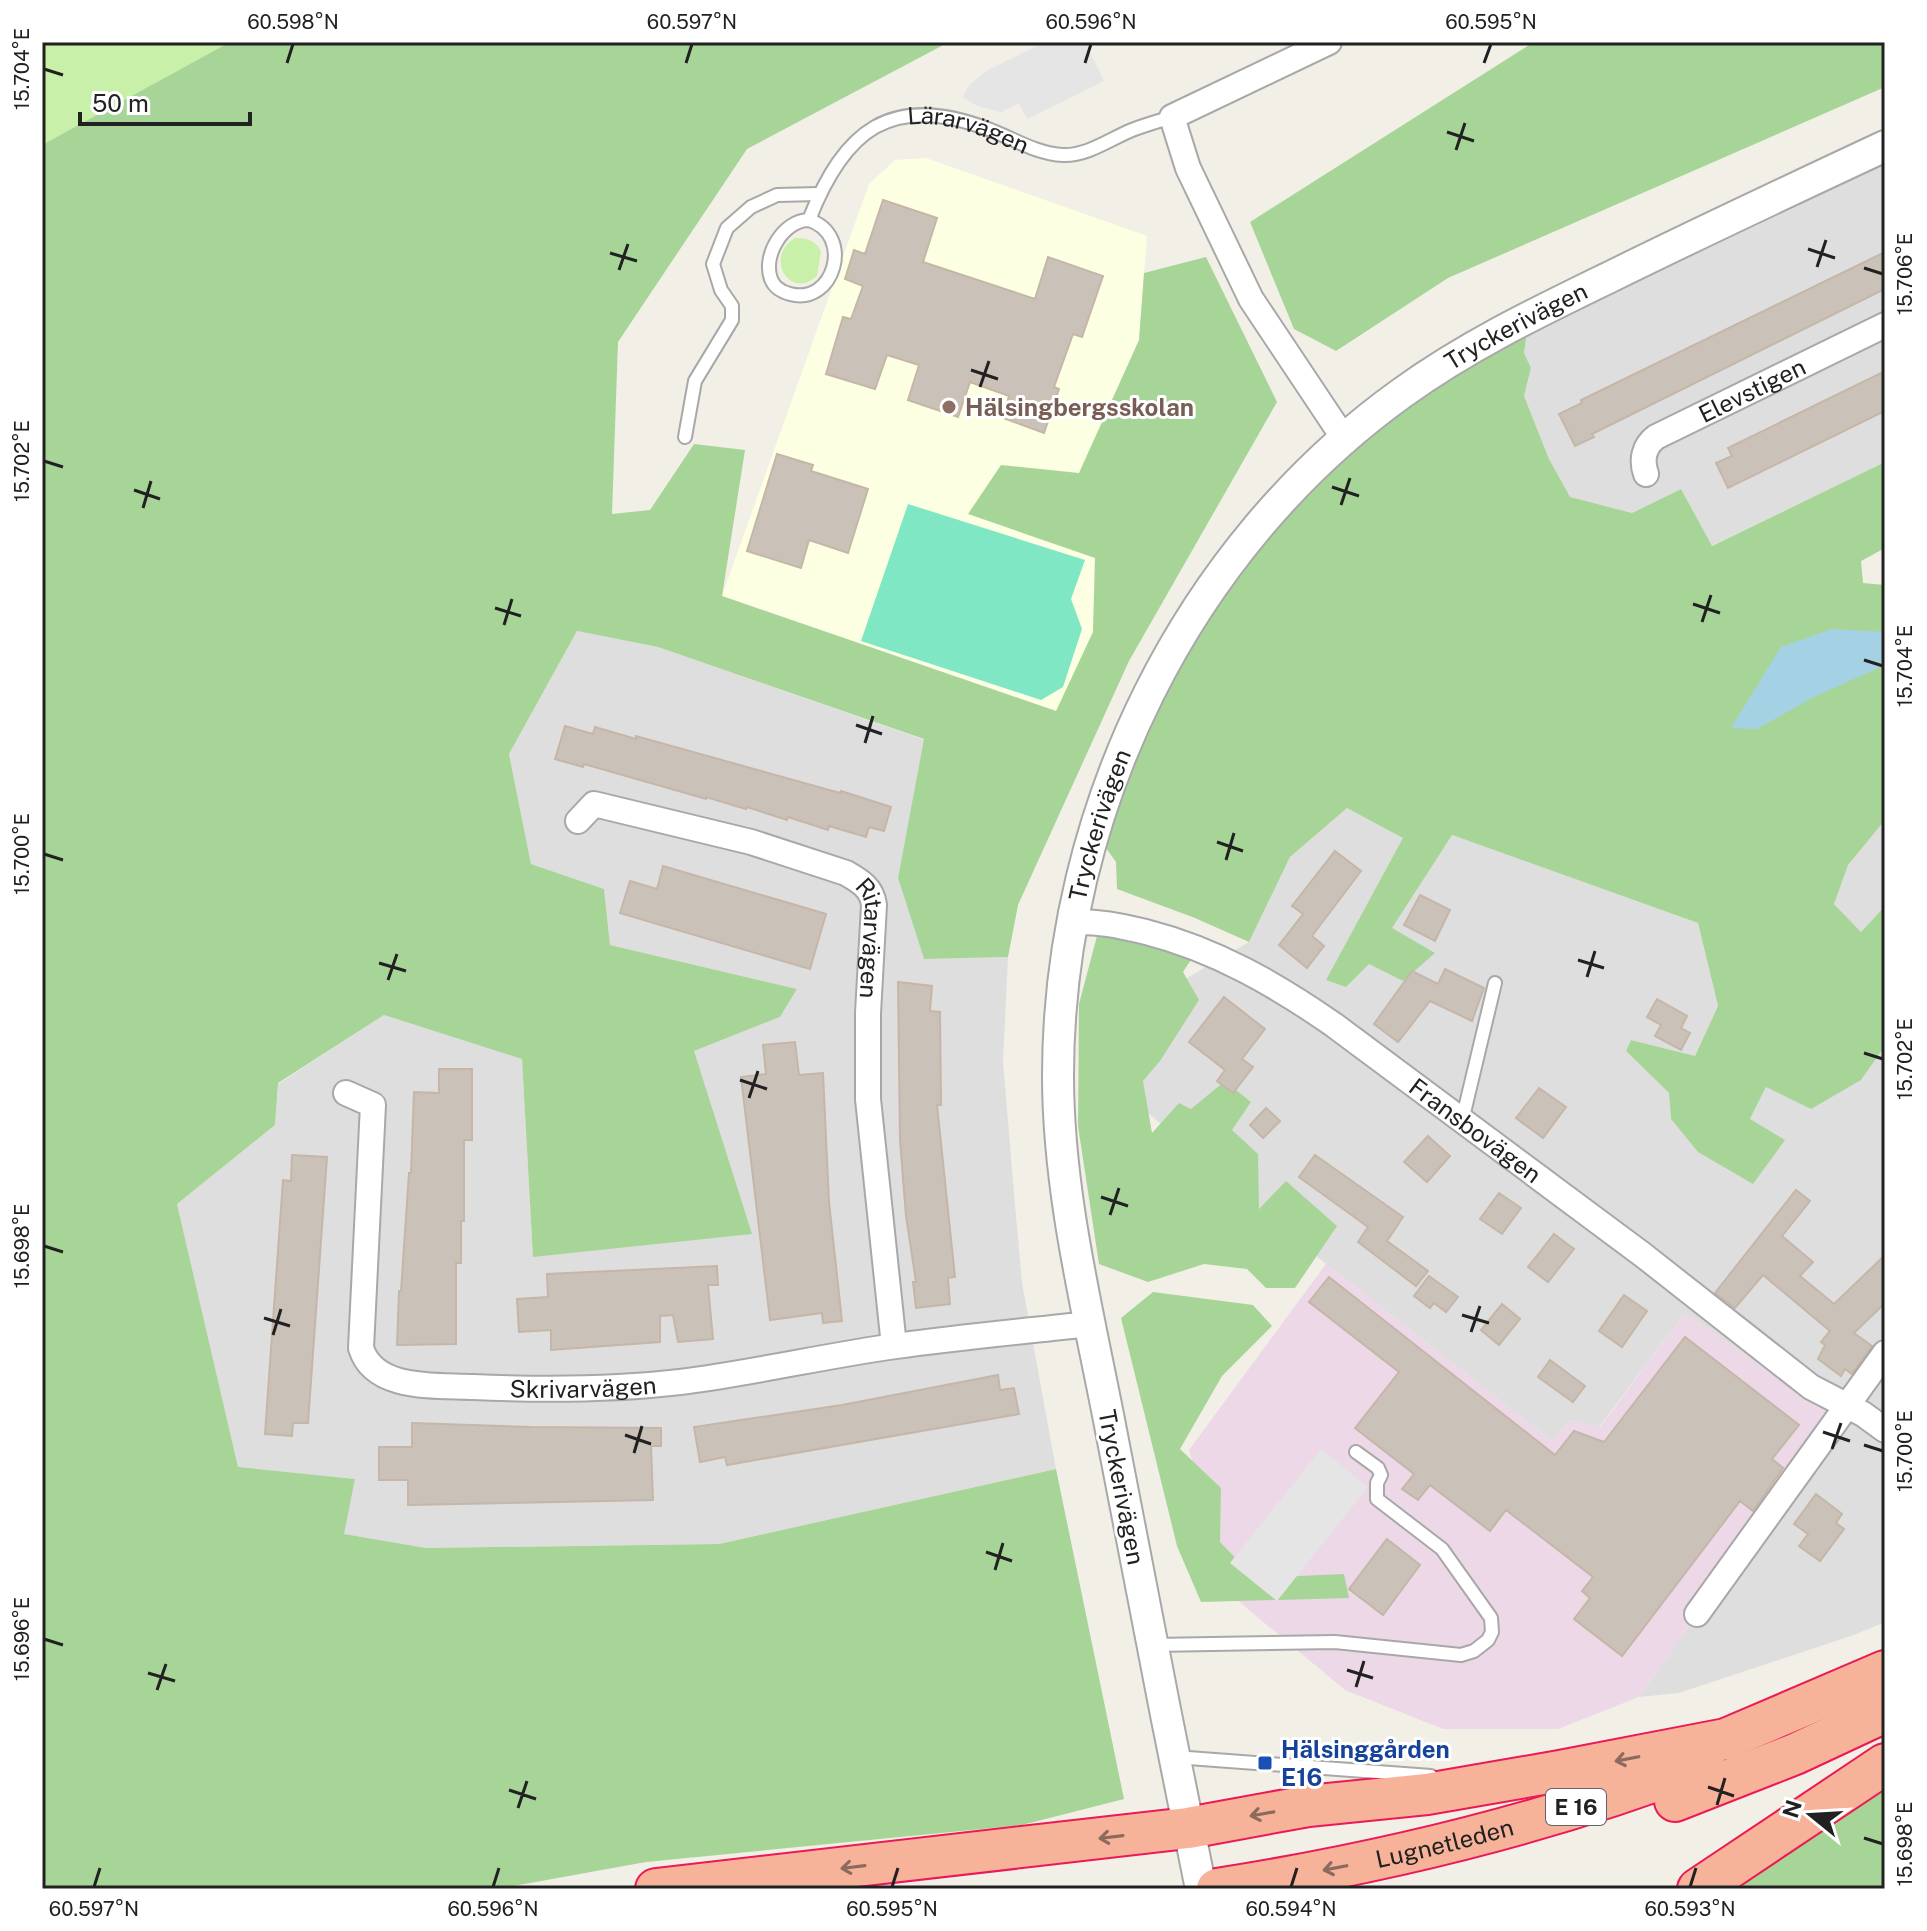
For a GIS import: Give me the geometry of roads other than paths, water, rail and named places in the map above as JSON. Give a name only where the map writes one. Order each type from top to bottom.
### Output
[{"type":"highway","name":"E 16","points":[[656,1889],[1188,1828],[1308,1806],[1427,1794],[1499,1782],[1726,1739],[1885,1671]]},
{"type":"highway","name":"Lugnetleden","points":[[1234,1886],[1468,1838],[1615,1795],[1744,1748],[1885,1684]]},
{"type":"highway","name":"Lugnetleden","points":[[1364,1889],[1497,1857],[1647,1811],[1795,1754],[1885,1712]]},
{"type":"highway","points":[[1698,1889],[1885,1764]]},
{"type":"street","name":"Lärarvägen","points":[[1172,117],[1329,42]]},
{"type":"street","points":[[1172,117],[1188,168],[1251,299],[1345,440]]},
{"type":"street","name":"Tryckerivägen","points":[[1201,1889],[1090,1324],[1061,1149],[1058,1091],[1062,996],[1072,922],[1086,861],[1108,789],[1167,658],[1202,598],[1235,552],[1281,499],[1403,392],[1509,326],[1885,146]]},
{"type":"street","name":"Elevstigen","points":[[1646,474],[1642,464],[1648,443],[1656,437],[1885,325]]},
{"type":"street","name":"Ritarvägen","points":[[578,821],[594,804],[751,842],[846,873],[860,881],[872,894],[868,1099],[894,1346]]},
{"type":"street","name":"Fransbovägen","points":[[1072,922],[1100,921],[1190,945],[1232,962],[1283,990],[1643,1255],[1811,1387],[1863,1414],[1885,1430]]},
{"type":"street","name":"Skrivarvägen","points":[[346,1093],[373,1105],[360,1339],[364,1359],[377,1372],[395,1379],[424,1385],[518,1389],[630,1387],[729,1375],[894,1346],[1090,1324]]},
{"type":"street","points":[[1697,1614],[1885,1353]]},
{"type":"lane","name":"Lärarvägen","points":[[809,220],[819,194],[854,140],[873,128],[905,116],[934,115],[983,127],[1062,155],[1079,154],[1132,130],[1172,117]]},
{"type":"lane","points":[[685,437],[695,381],[732,320],[732,306],[721,290],[713,264],[727,228],[751,207],[777,195],[819,194]]},
{"type":"lane","points":[[809,220],[829,231],[835,241],[835,254],[826,283],[816,293],[793,295],[775,286],[770,278],[770,262],[780,234],[789,225],[809,220]]},
{"type":"lane","points":[[1462,1121],[1495,983]]},
{"type":"lane","points":[[1153,1645],[1335,1642],[1461,1655],[1474,1651],[1488,1640],[1492,1632],[1491,1618],[1459,1572],[1442,1549],[1377,1499],[1377,1483],[1381,1475],[1378,1468],[1356,1452]]},
{"type":"lane","points":[[1175,1757],[1499,1782]]},
{"type":"water","points":[[1832,629],[1885,632],[1885,665],[1814,697],[1757,729],[1731,728],[1781,647]]},
{"type":"place","name":"Hälsingbergsskolan","points":[[949,407]]},
{"type":"place","name":"Hälsinggården E16","points":[[1265,1763]]}]
